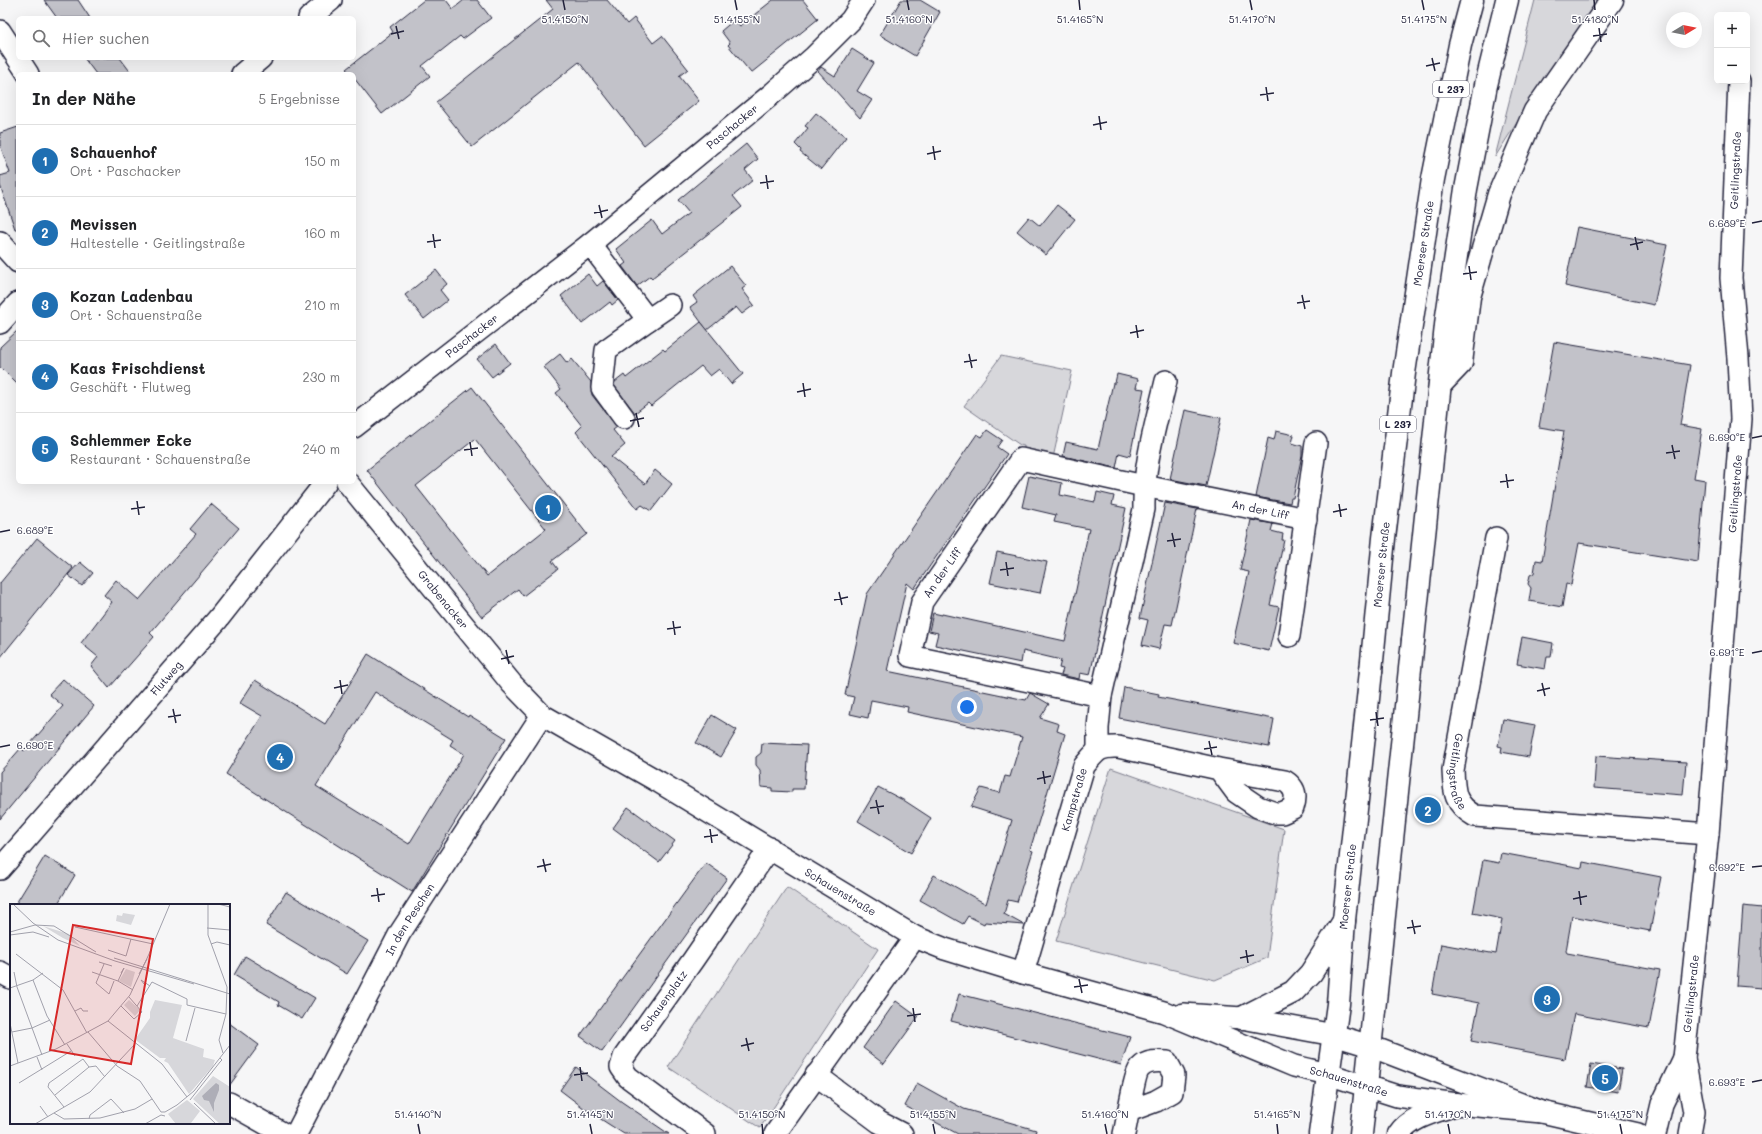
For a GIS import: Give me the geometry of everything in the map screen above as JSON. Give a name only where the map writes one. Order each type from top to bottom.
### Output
[{"type":"main road","name":"Moerser Straße","points":[[1320,1134],[1338,1004],[1344,920],[1370,670],[1404,373],[1432,179],[1460,46],[1472,0]]},
{"type":"main road","name":"L 237","points":[[1361,1134],[1447,316],[1466,189],[1486,85],[1507,0]]},
{"type":"main road","points":[[1440,385],[1460,363],[1469,297],[1499,194],[1535,111],[1612,0]]},
{"type":"main road","points":[[1242,1018],[1293,992],[1311,973],[1344,920]]},
{"type":"main road","points":[[1399,1134],[1402,1130],[1424,1115],[1457,1104]]},
{"type":"street","points":[[311,16],[331,0]]},
{"type":"street","name":"Paschacker","points":[[356,425],[590,244],[802,67],[851,20],[864,0]]},
{"type":"street","points":[[0,31],[16,56]]},
{"type":"street","points":[[19,60],[27,72]]},
{"type":"street","points":[[244,72],[259,60]]},
{"type":"street","name":"Geitlingstraße","points":[[1690,1134],[1694,1112],[1684,1058],[1708,834],[1741,420],[1738,358],[1731,278],[1739,84]]},
{"type":"street","points":[[0,242],[16,260]]},
{"type":"street","points":[[590,244],[648,320]]},
{"type":"street","points":[[0,323],[16,305]]},
{"type":"street","points":[[624,418],[602,388],[606,350],[670,305]]},
{"type":"street","points":[[1166,381],[1146,465],[1144,509],[1101,696],[1098,728],[1098,750],[1107,747],[1118,747],[1219,769]]},
{"type":"street","points":[[1289,636],[1316,443]]},
{"type":"street","name":"An der Liff","points":[[1101,696],[910,656],[922,602],[1021,459],[1306,519]]},
{"type":"street","name":"Flutweg","points":[[0,869],[218,619],[324,484]]},
{"type":"street","name":"Grabenacker","points":[[349,484],[512,684],[542,716]]},
{"type":"street","name":"Geitlingstraße","points":[[1496,538],[1453,770],[1457,800],[1465,811],[1475,816],[1708,834]]},
{"type":"street","name":"Schauenstraße","points":[[542,716],[659,782],[915,937],[945,949],[1023,973],[1164,1012],[1294,1066],[1328,1074],[1398,1096],[1457,1104],[1542,1112],[1638,1134]]},
{"type":"street","name":"In den Peschen","points":[[296,1134],[400,933],[542,716]]},
{"type":"street","name":"Kampstraße","points":[[1023,973],[1084,766],[1098,750]]},
{"type":"street","name":"Schauenplatz","points":[[705,1134],[628,1077],[621,1067],[624,1057],[770,848]]},
{"type":"street","points":[[775,1134],[915,937]]},
{"type":"street","points":[[0,972],[10,977]]},
{"type":"street","name":"Schauenstraße","points":[[1164,1012],[1242,1018],[1334,1035],[1370,1046],[1542,1112]]},
{"type":"street","name":"Geitlingstraße","points":[[1655,1134],[1662,1104],[1684,1058]]},
{"type":"street","points":[[816,1075],[879,1122],[902,1134]]},
{"type":"street","points":[[230,1104],[284,1134]]},
{"type":"street","points":[[1124,1134],[1129,1110]]},
{"type":"shaded area","points":[[1535,0],[1601,0],[1523,113],[1495,157]]},
{"type":"shaded area","points":[[1001,356],[1072,371],[1053,458],[1024,452],[1024,446],[1020,445],[964,406]]},
{"type":"shaded area","points":[[1111,768],[1284,829],[1267,958],[1215,980],[1056,941]]},
{"type":"shaded area","points":[[787,887],[878,949],[760,1128],[668,1067]]},
{"type":"building","points":[[44,0],[78,0],[89,16],[56,16]]},
{"type":"building","points":[[424,0],[446,0],[453,9],[464,0],[477,0],[491,18],[463,39],[460,36],[422,66],[430,76],[382,114],[356,81],[356,72],[349,72],[346,69],[393,32],[390,27]]},
{"type":"building","points":[[546,0],[607,0],[627,24],[634,18],[653,43],[662,36],[688,69],[679,76],[699,101],[644,145],[579,62],[472,147],[436,102],[553,9]]},
{"type":"building","points":[[773,0],[803,0],[818,19],[751,73],[728,45],[730,43],[721,31],[734,20],[740,26]]},
{"type":"building","points":[[901,0],[920,0],[940,12],[915,56],[880,35]]},
{"type":"building","points":[[852,49],[874,63],[857,91],[872,100],[860,118],[818,71],[821,67],[835,76]]},
{"type":"building","points":[[86,60],[122,60],[130,72],[94,72]]},
{"type":"building","points":[[816,113],[846,137],[821,169],[800,152],[801,150],[795,144],[808,128],[805,126]]},
{"type":"building","points":[[16,128],[16,229],[0,185],[0,176],[10,173],[0,145],[0,133]]},
{"type":"building","points":[[746,144],[758,159],[745,170],[753,180],[733,196],[742,207],[652,278],[650,276],[637,286],[622,266],[626,263],[616,249],[652,220],[662,234],[689,213],[678,200]]},
{"type":"building","points":[[1057,205],[1075,219],[1046,255],[1017,231],[1029,217],[1040,226]]},
{"type":"building","points":[[1577,227],[1667,245],[1654,305],[1565,286]]},
{"type":"building","points":[[730,266],[746,286],[742,289],[754,305],[742,314],[736,307],[707,330],[690,307],[697,302],[693,296]]},
{"type":"building","points":[[436,270],[447,284],[440,290],[448,300],[424,319],[405,295]]},
{"type":"building","points":[[588,274],[597,286],[603,281],[618,300],[612,305],[610,302],[582,324],[561,296]]},
{"type":"building","points":[[701,322],[743,374],[731,384],[719,369],[710,376],[701,366],[651,406],[648,403],[635,413],[614,385],[615,382],[624,375],[626,378],[663,349],[665,351]]},
{"type":"building","points":[[16,332],[16,383],[0,367],[0,347]]},
{"type":"building","points":[[1554,342],[1690,365],[1680,425],[1702,429],[1694,478],[1705,480],[1698,562],[1579,543],[1571,585],[1566,584],[1562,607],[1529,601],[1531,588],[1528,584],[1530,575],[1534,573],[1536,560],[1542,561],[1564,431],[1539,427]]},
{"type":"building","points":[[496,344],[510,363],[492,377],[477,359]]},
{"type":"building","points":[[560,354],[567,363],[572,359],[591,382],[592,395],[617,427],[613,430],[625,445],[611,457],[645,484],[655,470],[672,484],[651,511],[642,505],[637,509],[576,432],[582,426],[556,393],[561,389],[544,367]]},
{"type":"building","points":[[1117,374],[1138,379],[1136,388],[1144,389],[1130,456],[1119,453],[1116,468],[1063,456],[1066,442],[1098,449],[1113,383],[1115,383]]},
{"type":"building","points":[[472,387],[587,534],[552,561],[558,569],[523,596],[518,589],[482,617],[367,470]],"holes":[[[475,439],[546,529],[487,576],[416,486]]]},
{"type":"building","points":[[1185,410],[1221,418],[1206,486],[1170,479]]},
{"type":"building","points":[[987,430],[1002,440],[997,447],[1007,454],[914,589],[907,583],[887,671],[1026,700],[1030,693],[1049,704],[1040,718],[1059,724],[1057,731],[1065,734],[1030,850],[1033,851],[1017,902],[1008,900],[1004,914],[1024,925],[985,922],[984,924],[968,916],[963,924],[920,900],[934,875],[986,904],[1012,820],[971,807],[981,788],[1000,793],[1005,776],[1010,777],[1022,737],[907,712],[908,707],[871,700],[868,718],[850,714],[854,697],[845,695],[867,594],[977,434],[982,437]]},
{"type":"building","points":[[1276,431],[1294,435],[1292,443],[1302,446],[1302,455],[1293,498],[1291,498],[1290,503],[1256,497],[1268,438],[1274,440]]},
{"type":"building","points":[[1029,476],[1062,483],[1060,495],[1095,502],[1097,492],[1114,496],[1112,505],[1126,508],[1090,675],[1080,673],[1079,679],[1061,675],[1063,669],[1059,668],[1061,660],[1023,651],[1021,663],[935,645],[938,633],[929,631],[933,613],[1065,641],[1089,529],[1054,522],[1056,515],[1022,507]]},
{"type":"building","points":[[1165,503],[1197,509],[1172,625],[1165,624],[1159,649],[1142,645],[1148,620],[1140,618]]},
{"type":"building","points":[[211,504],[239,528],[150,633],[154,637],[109,688],[91,666],[98,657],[81,643],[112,602],[104,595],[116,580],[139,600],[196,534],[190,529]]},
{"type":"building","points":[[1251,520],[1273,524],[1271,531],[1283,534],[1282,540],[1284,540],[1270,605],[1279,607],[1269,651],[1233,643],[1249,572],[1240,570]]},
{"type":"building","points":[[37,538],[73,568],[0,658],[0,583]]},
{"type":"building","points":[[997,552],[1047,562],[1040,593],[990,583]]},
{"type":"building","points":[[80,562],[93,573],[82,586],[68,575]]},
{"type":"building","points":[[1522,637],[1553,643],[1551,657],[1547,657],[1545,669],[1517,664]]},
{"type":"building","points":[[368,654],[468,717],[469,715],[506,738],[412,892],[226,774],[262,716],[240,703],[255,680],[325,724]],"holes":[[[375,692],[453,740],[450,745],[464,754],[409,844],[316,786]]]},
{"type":"building","points":[[63,679],[94,706],[0,819],[0,772],[21,748],[24,751],[63,706],[49,694]]},
{"type":"building","points":[[1124,687],[1159,694],[1158,697],[1274,719],[1269,747],[1119,718]]},
{"type":"building","points":[[712,715],[737,730],[721,757],[696,743]]},
{"type":"building","points":[[1503,719],[1535,725],[1529,757],[1501,752],[1502,747],[1498,746]]},
{"type":"building","points":[[762,743],[807,745],[804,789],[792,789],[792,792],[772,791],[772,788],[761,787],[760,770],[756,765],[756,757],[761,753]]},
{"type":"building","points":[[1596,756],[1686,762],[1683,795],[1594,788]]},
{"type":"building","points":[[878,787],[905,801],[931,818],[911,853],[858,821]]},
{"type":"building","points":[[628,807],[675,841],[659,862],[613,828]]},
{"type":"building","points":[[1501,853],[1582,868],[1583,862],[1661,877],[1650,931],[1572,916],[1566,951],[1567,953],[1660,970],[1649,1028],[1574,1014],[1565,1059],[1471,1041],[1479,1003],[1432,994],[1441,944],[1496,954],[1502,919],[1473,913],[1483,860],[1499,863]]},
{"type":"building","points":[[45,856],[75,875],[58,904],[16,904]]},
{"type":"building","points":[[706,863],[727,878],[602,1052],[580,1036]]},
{"type":"building","points":[[286,892],[368,941],[347,974],[266,925]]},
{"type":"building","points":[[1743,906],[1762,908],[1762,988],[1737,986]]},
{"type":"building","points":[[245,956],[315,998],[302,1019],[278,1005],[279,1002],[234,975]]},
{"type":"building","points":[[959,994],[1130,1037],[1121,1065],[951,1021]]},
{"type":"building","points":[[896,1001],[918,1017],[884,1064],[863,1048]]},
{"type":"building","points":[[230,1024],[259,1045],[230,1085]]},
{"type":"building","points":[[1591,1064],[1622,1069],[1618,1092],[1587,1087]]},
{"type":"building","points":[[576,1067],[622,1102],[669,1134],[624,1134],[585,1109],[560,1090]]},
{"type":"building","points":[[917,1083],[964,1109],[1036,1130],[1035,1134],[958,1134],[905,1106]]},
{"type":"place","name":"Schauenhof","points":[[548,508]]},
{"type":"place","name":"Kaas Frischdienst","points":[[280,757]]},
{"type":"place","name":"Mevissen","points":[[1428,810]]},
{"type":"place","name":"Kozan Ladenbau","points":[[1547,999]]},
{"type":"place","name":"Schlemmer Ecke","points":[[1605,1078]]}]
